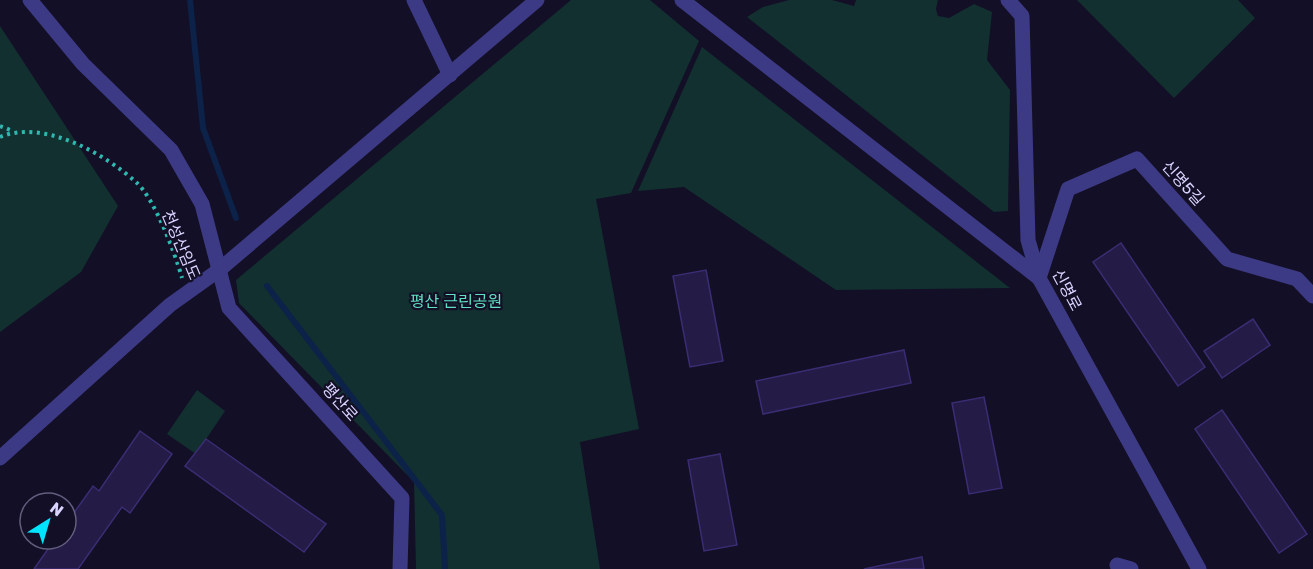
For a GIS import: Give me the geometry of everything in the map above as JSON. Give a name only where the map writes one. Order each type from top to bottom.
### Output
[{"type":"street","name":"평산로","points":[[30,0],[83,64],[171,150],[202,204],[230,308],[402,498],[400,569]]},
{"type":"street","points":[[414,0],[450,75]]},
{"type":"street","points":[[0,458],[170,304],[219,270],[537,0]]},
{"type":"street","points":[[682,0],[1039,278]]},
{"type":"street","name":"신명로","points":[[1015,3],[1022,16],[1028,240],[1039,278],[1199,569]]},
{"type":"street","name":"신명5길","points":[[1039,278],[1068,189],[1137,159],[1227,259],[1297,279],[1313,296]]},
{"type":"path","points":[[0,126],[14,132]]},
{"type":"path","name":"천성산임도","points":[[0,137],[14,132],[39,131],[88,149],[138,184],[164,228],[187,293]]},
{"type":"green space","name":"평산 근린공원","points":[[571,0],[650,0],[699,41],[631,193],[596,199],[639,429],[580,442],[600,569],[416,569],[414,482],[239,303],[236,280]]},
{"type":"green space","points":[[789,0],[832,0],[854,6],[856,0],[938,0],[936,9],[938,16],[949,18],[974,4],[992,12],[987,60],[1010,90],[1008,211],[994,212],[747,17],[763,7]]},
{"type":"green space","points":[[1077,0],[1238,0],[1255,18],[1174,98]]},
{"type":"green space","points":[[0,26],[118,206],[81,272],[0,332]]},
{"type":"green space","points":[[702,47],[1010,288],[836,290],[684,187],[638,191]]},
{"type":"green space","points":[[197,390],[225,411],[196,454],[167,434]]},
{"type":"building","points":[[1121,243],[1205,367],[1178,386],[1093,262]]},
{"type":"building","points":[[706,270],[723,361],[690,367],[673,276]]},
{"type":"building","points":[[1253,319],[1270,345],[1222,378],[1204,351]]},
{"type":"building","points":[[904,350],[911,383],[763,414],[756,381]]},
{"type":"building","points":[[984,397],[1002,488],[969,494],[952,403]]},
{"type":"building","points":[[1222,410],[1307,534],[1279,553],[1195,429]]},
{"type":"building","points":[[140,431],[172,454],[130,513],[122,507],[78,569],[34,569],[47,551],[78,551],[78,507],[93,486],[99,491]]},
{"type":"building","points":[[206,439],[326,524],[304,552],[185,466]]},
{"type":"building","points":[[720,454],[737,545],[704,551],[688,460]]},
{"type":"building","points":[[922,557],[924,569],[864,569]]},
{"type":"waterway","points":[[190,0],[203,128],[236,218]]},
{"type":"waterway","points":[[267,286],[442,515],[445,569]]}]
